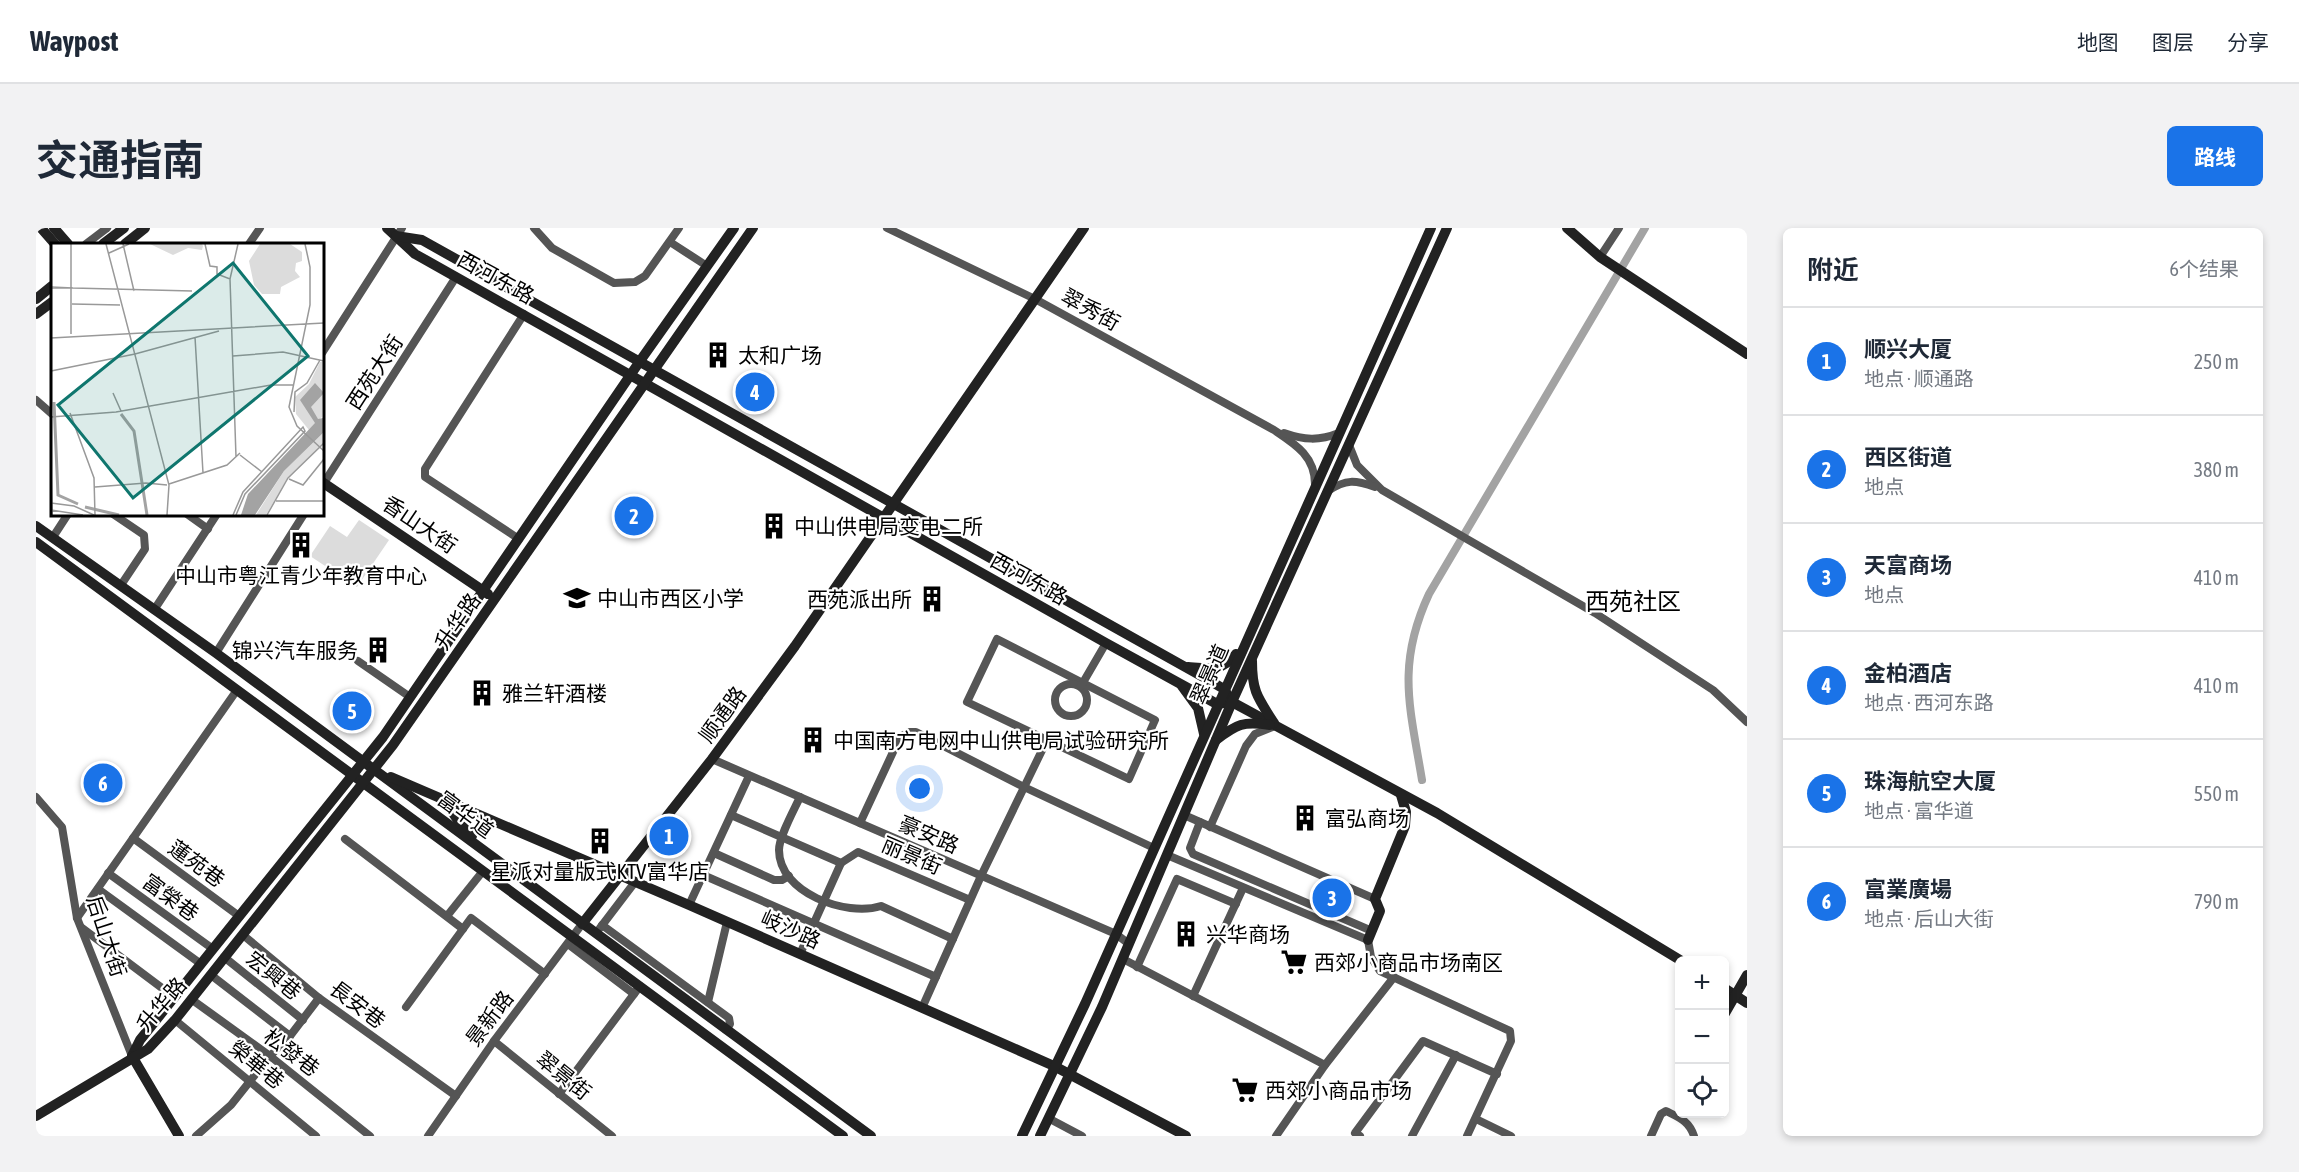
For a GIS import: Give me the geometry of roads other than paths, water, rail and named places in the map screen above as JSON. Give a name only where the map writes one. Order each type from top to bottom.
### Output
[{"type":"main road","points":[[41,228],[54,243]]},
{"type":"main road","points":[[54,228],[67,243]]},
{"type":"main road","points":[[104,243],[124,228]]},
{"type":"main road","points":[[126,243],[145,228]]},
{"type":"main road","points":[[387,228],[399,232]]},
{"type":"main road","name":"升华路","points":[[132,1056],[140,1040],[363,762],[734,228]]},
{"type":"main road","name":"升华路","points":[[132,1056],[147,1049],[175,1020],[374,770],[496,599],[753,228]]},
{"type":"main road","name":"顺通路","points":[[582,924],[712,759],[795,646],[1084,228]]},
{"type":"main road","name":"翠景道","points":[[1022,1136],[1085,1004],[1431,228]]},
{"type":"main road","name":"翠景道","points":[[1041,1135],[1123,959],[1232,702],[1447,228]]},
{"type":"main road","points":[[1567,228],[1603,258],[1747,354]]},
{"type":"main road","name":"西河东路","points":[[399,232],[415,254],[631,374],[883,519],[1217,704]]},
{"type":"main road","name":"西河东路","points":[[399,232],[422,240],[894,502],[1185,667],[1224,690],[1232,702],[1437,813],[1675,957]]},
{"type":"main road","points":[[36,299],[51,287]]},
{"type":"main road","points":[[36,314],[51,306]]},
{"type":"main road","name":"香山大街","points":[[324,485],[496,599]]},
{"type":"main road","name":"富华道","points":[[36,526],[216,653],[871,1136]]},
{"type":"main road","points":[[519,539],[531,548]]},
{"type":"main road","name":"富华道","points":[[36,542],[483,871],[637,990],[843,1136]]},
{"type":"main road","points":[[1185,667],[1213,669],[1227,665],[1243,648]]},
{"type":"main road","points":[[1253,655],[1252,681],[1255,694],[1276,726]]},
{"type":"main road","points":[[1180,683],[1198,708],[1204,734]]},
{"type":"main road","points":[[1217,704],[1232,702]]},
{"type":"main road","points":[[1215,741],[1235,726],[1248,722],[1276,726]]},
{"type":"main road","name":"岐沙路","points":[[374,770],[621,875],[1054,1066],[1185,1136]]},
{"type":"main road","points":[[1370,936],[1380,911],[1376,899],[1405,826],[1406,812],[1401,795]]},
{"type":"main road","points":[[445,800],[461,825],[495,860]]},
{"type":"main road","points":[[444,843],[454,829]]},
{"type":"main road","points":[[1728,1010],[1747,975]]},
{"type":"main road","points":[[1729,991],[1747,1003]]},
{"type":"main road","points":[[36,1116],[132,1056],[179,1136]]},
{"type":"main road","points":[[1016,1136],[1027,1125]]},
{"type":"street","points":[[87,243],[107,228]]},
{"type":"street","points":[[250,243],[260,228]]},
{"type":"street","points":[[534,228],[552,248],[614,283],[635,282],[645,276],[679,228]]},
{"type":"street","name":"翠秀街","points":[[887,228],[1035,299],[1274,430]]},
{"type":"street","points":[[1603,258],[1619,228]]},
{"type":"street","points":[[324,350],[399,232]]},
{"type":"street","points":[[670,242],[707,266]]},
{"type":"street","name":"西苑大街","points":[[324,482],[456,277]]},
{"type":"street","points":[[519,539],[426,477],[425,469],[524,314]]},
{"type":"street","points":[[36,400],[51,413]]},
{"type":"street","points":[[1274,430],[1305,439],[1318,440],[1339,433]]},
{"type":"street","points":[[1274,430],[1305,452],[1313,466],[1315,486]]},
{"type":"street","points":[[1349,443],[1357,465],[1382,489],[1595,613],[1703,684],[1747,722]]},
{"type":"street","points":[[1326,492],[1340,483],[1354,481],[1382,489]]},
{"type":"street","points":[[53,537],[67,516]]},
{"type":"street","points":[[116,516],[144,535],[145,549],[121,585]]},
{"type":"street","points":[[190,516],[208,529]]},
{"type":"street","points":[[154,610],[216,516]]},
{"type":"street","points":[[216,653],[303,516]]},
{"type":"street","points":[[996,639],[1082,685],[1155,720],[1129,779],[1047,740],[967,702],[996,639]]},
{"type":"street","points":[[1082,685],[1106,643]]},
{"type":"street","points":[[358,661],[410,697]]},
{"type":"street","points":[[1066,684],[1082,685],[1088,701],[1083,711],[1074,716],[1063,714],[1054,700],[1058,690],[1066,684]]},
{"type":"street","points":[[77,918],[237,690]]},
{"type":"street","points":[[1210,827],[1246,746],[1255,734],[1276,726]]},
{"type":"street","points":[[860,824],[900,737],[909,732],[916,732],[1024,787],[1154,848]]},
{"type":"street","points":[[922,1008],[981,876],[1047,740]]},
{"type":"street","name":"豪安路","points":[[712,759],[1116,934],[1129,944]]},
{"type":"street","points":[[689,905],[749,776]]},
{"type":"street","name":"后山大街","points":[[36,797],[62,827],[77,918],[132,1056]]},
{"type":"street","points":[[800,797],[779,847],[781,864],[789,876],[824,902],[852,910],[869,910],[881,906],[952,939]]},
{"type":"street","points":[[731,815],[841,863],[800,954]]},
{"type":"street","points":[[1184,815],[1376,899]]},
{"type":"street","points":[[1200,822],[1190,848],[1193,854],[1370,936]]},
{"type":"street","name":"蓮苑巷","points":[[133,838],[239,916]]},
{"type":"street","points":[[345,839],[463,929]]},
{"type":"street","name":"丽景街","points":[[841,863],[858,852],[970,900]]},
{"type":"street","points":[[714,853],[774,880],[782,880],[789,876]]},
{"type":"street","points":[[1167,855],[1243,888],[1370,936]]},
{"type":"street","points":[[447,916],[483,871]]},
{"type":"street","name":"富榮巷","points":[[108,873],[213,949]]},
{"type":"street","points":[[703,875],[936,977]]},
{"type":"street","points":[[1137,967],[1177,879],[1180,878],[1236,904]]},
{"type":"street","points":[[595,934],[635,882]]},
{"type":"street","points":[[1193,996],[1243,888]]},
{"type":"street","points":[[98,889],[201,964]]},
{"type":"street","points":[[406,1006],[471,918],[545,974]]},
{"type":"street","points":[[708,1002],[726,922]]},
{"type":"street","name":"景新路","points":[[428,1136],[494,1041],[582,924]]},
{"type":"street","points":[[602,925],[729,1018],[730,1024],[726,1030]]},
{"type":"street","points":[[81,928],[174,997]]},
{"type":"street","name":"長安巷","points":[[243,935],[319,998],[456,1096]]},
{"type":"street","points":[[1370,936],[1371,957],[1380,971],[1510,1031],[1511,1041],[1467,1136]]},
{"type":"street","name":"宏興巷","points":[[224,957],[303,1020]]},
{"type":"street","points":[[1123,959],[1325,1065]]},
{"type":"street","points":[[211,975],[290,1036]]},
{"type":"street","points":[[1276,1136],[1325,1065],[1394,976]]},
{"type":"street","points":[[559,1094],[637,990]]},
{"type":"street","points":[[196,1136],[231,1105],[319,998]]},
{"type":"street","name":"松發巷","points":[[191,999],[270,1056],[370,1136]]},
{"type":"street","name":"榮華巷","points":[[175,1020],[316,1136]]},
{"type":"street","name":"翠景街","points":[[494,1041],[612,1136]]},
{"type":"street","points":[[1360,1136],[1355,1133],[1423,1041],[1497,1074]]},
{"type":"street","points":[[1412,1136],[1455,1055]]},
{"type":"street","points":[[1651,1136],[1661,1114],[1666,1112],[1685,1120],[1694,1136]]},
{"type":"street","points":[[1048,1118],[1082,1136]]},
{"type":"street","points":[[1476,1119],[1511,1136]]},
{"type":"waterway","points":[[1422,780],[1410,708],[1409,665],[1412,643],[1429,594],[1645,228]]},
{"type":"place","name":"太和广场","points":[[718,355]]},
{"type":"place","name":"金柏酒店","points":[[755,392]]},
{"type":"place","name":"西区街道","points":[[634,516]]},
{"type":"place","name":"中山供电局变电二所","points":[[774,526]]},
{"type":"place","name":"中山市粤江青少年教育中心","points":[[301,545]]},
{"type":"place","name":"中山市西区小学","points":[[577,598]]},
{"type":"place","name":"西苑派出所","points":[[932,599]]},
{"type":"place","name":"锦兴汽车服务","points":[[378,650]]},
{"type":"place","name":"雅兰轩酒楼","points":[[482,693]]},
{"type":"place","name":"珠海航空大厦","points":[[352,711]]},
{"type":"place","name":"中国南方电网中山供电局试验研究所","points":[[813,740]]},
{"type":"place","name":"富業廣場","points":[[103,783]]},
{"type":"place","name":"富弘商场","points":[[1305,818]]},
{"type":"place","name":"顺兴大厦","points":[[669,836]]},
{"type":"place","name":"星派对量版式KTV富华店","points":[[600,841]]},
{"type":"place","name":"天富商场","points":[[1332,898]]},
{"type":"place","name":"兴华商场","points":[[1186,934]]},
{"type":"place","name":"西郊小商品市场南区","points":[[1294,962]]},
{"type":"place","name":"西郊小商品市场","points":[[1245,1090]]},
{"type":"district","name":"西苑社区","points":[[1633,601]]}]
